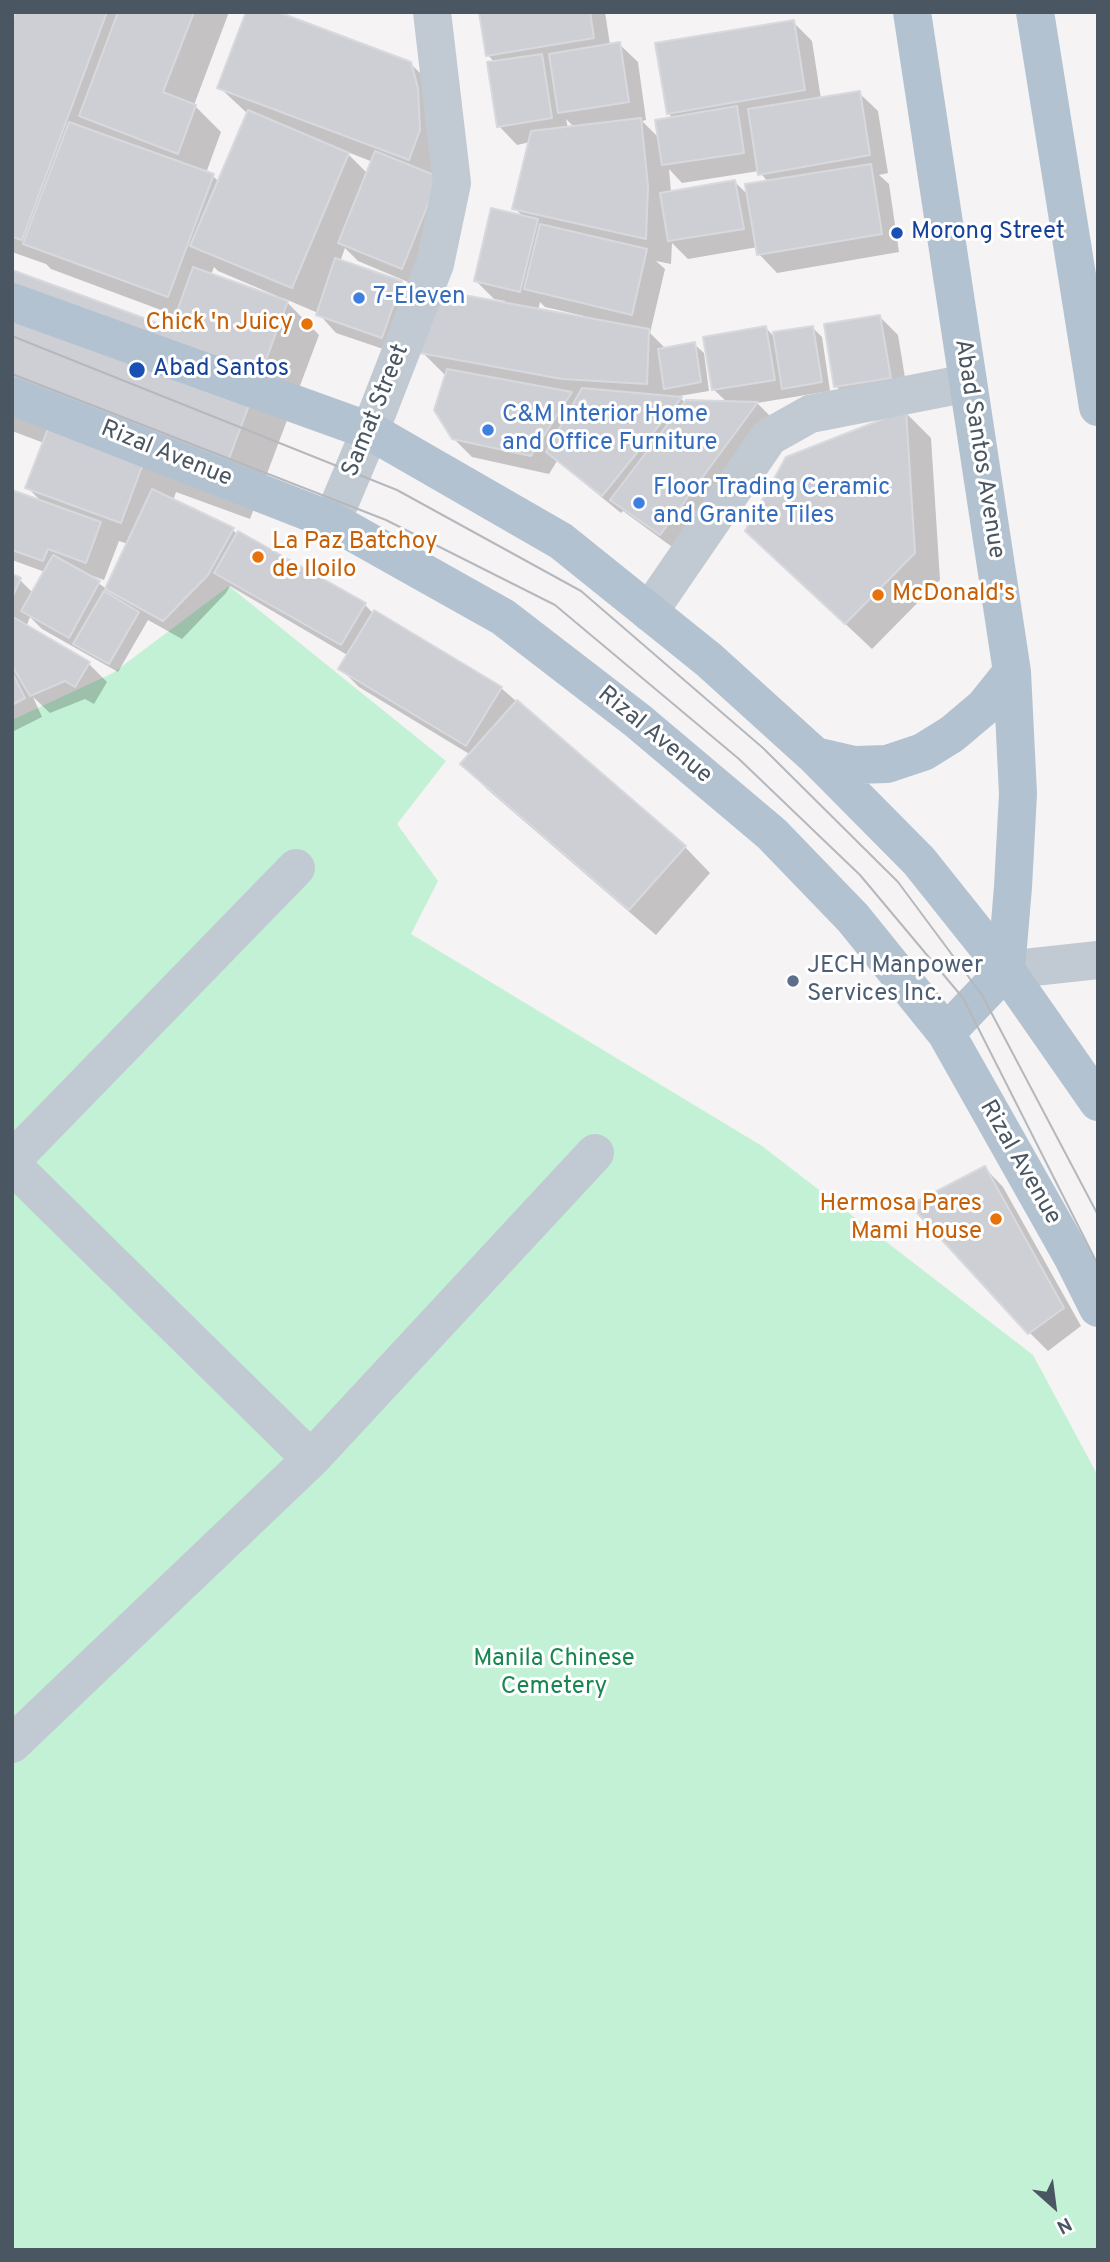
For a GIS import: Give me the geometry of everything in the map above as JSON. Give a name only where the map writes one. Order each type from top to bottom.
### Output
[{"type":"main road","name":"Abad Santos Avenue","points":[[912,12],[1012,672],[1018,794],[1006,970]]},
{"type":"main road","points":[[1035,12],[1098,407]]},
{"type":"main road","points":[[12,302],[370,431],[561,541],[709,660],[815,756],[919,861],[1006,970],[1098,1102]]},
{"type":"main road","name":"Rizal Avenue","points":[[12,396],[332,521],[503,617],[638,721],[772,834],[853,918],[946,1033],[1073,1258],[1098,1308]]},
{"type":"main road","points":[[815,756],[854,765],[887,764],[923,752],[952,734],[984,707],[1012,672]]},
{"type":"main road","points":[[946,1033],[1006,970]]},
{"type":"street","name":"Samat Street","points":[[332,521],[435,264],[452,183],[432,12]]},
{"type":"street","points":[[649,612],[769,438],[810,414],[968,383]]},
{"type":"street","points":[[296,868],[12,1162],[311,1459]]},
{"type":"street","points":[[1006,970],[1098,960]]},
{"type":"street","points":[[12,1744],[311,1459],[594,1153]]},
{"type":"green space","name":"Manila Chinese Cemetery","points":[[229,586],[446,761],[397,824],[438,881],[411,934],[762,1146],[1033,1355],[1098,1476],[1098,2250],[12,2250],[12,720],[113,673]]},
{"type":"building","points":[[16,12],[107,12],[22,240],[12,237],[12,21]]},
{"type":"building","points":[[118,12],[194,12],[163,92],[196,105],[178,154],[79,116]]},
{"type":"building","points":[[246,12],[278,12],[411,62],[418,88],[420,130],[409,160],[217,88]]},
{"type":"building","points":[[479,12],[590,12],[594,38],[486,56]]},
{"type":"building","points":[[794,20],[805,90],[667,114],[655,43]]},
{"type":"building","points":[[620,42],[629,102],[558,113],[549,54]]},
{"type":"building","points":[[542,54],[552,118],[497,127],[487,62]]},
{"type":"building","points":[[860,91],[870,155],[758,175],[748,109]]},
{"type":"building","points":[[737,106],[744,153],[662,165],[655,120]]},
{"type":"building","points":[[248,110],[349,153],[292,288],[190,246]]},
{"type":"building","points":[[641,118],[648,186],[646,239],[512,209],[531,131]]},
{"type":"building","points":[[69,122],[214,174],[168,297],[23,244]]},
{"type":"building","points":[[375,151],[439,177],[402,269],[338,243]]},
{"type":"building","points":[[871,164],[882,234],[757,255],[745,184]]},
{"type":"building","points":[[735,180],[744,229],[668,241],[660,193]]},
{"type":"building","points":[[491,208],[538,219],[520,292],[474,281]]},
{"type":"building","points":[[540,224],[647,249],[632,315],[524,289]]},
{"type":"building","name":"7-Eleven","points":[[335,258],[402,281],[382,338],[316,315]]},
{"type":"building","name":"Abad Santos","points":[[193,267],[288,301],[218,488],[144,461],[121,523],[25,488],[49,426],[12,412],[12,270],[171,328]]},
{"type":"building","points":[[431,289],[649,329],[647,384],[562,379],[420,353]]},
{"type":"building","points":[[880,315],[891,378],[834,387],[824,324]]},
{"type":"building","points":[[766,326],[775,380],[712,390],[703,337]]},
{"type":"building","points":[[813,326],[822,382],[782,389],[773,332]]},
{"type":"building","points":[[695,342],[701,382],[664,389],[658,349]]},
{"type":"building","points":[[447,369],[572,392],[531,456],[452,439],[434,410]]},
{"type":"building","points":[[582,388],[682,397],[602,496],[546,452]]},
{"type":"building","points":[[686,400],[758,402],[660,535],[610,500]]},
{"type":"building","points":[[906,410],[915,553],[845,624],[745,531],[786,457]]},
{"type":"building","points":[[152,489],[234,528],[208,575],[163,621],[105,589]]},
{"type":"building","points":[[12,490],[101,522],[86,563],[48,549],[43,561],[12,550]]},
{"type":"building","points":[[238,531],[366,603],[341,645],[214,573]]},
{"type":"building","points":[[53,555],[100,581],[69,638],[21,611]]},
{"type":"building","points":[[12,574],[21,578],[12,598]]},
{"type":"building","points":[[104,591],[139,612],[109,664],[73,644]]},
{"type":"building","points":[[374,610],[502,687],[466,746],[338,669]]},
{"type":"building","points":[[13,617],[90,662],[75,687],[65,681],[30,696],[12,666]]},
{"type":"building","points":[[12,672],[25,698],[12,705]]},
{"type":"building","points":[[517,700],[686,846],[629,910],[460,764]]},
{"type":"building","points":[[985,1166],[1064,1308],[1028,1334],[910,1205]]},
{"type":"tram line","points":[[12,336],[397,490],[581,591],[763,748],[898,882],[982,995],[1098,1215]]},
{"type":"tram line","points":[[12,374],[386,520],[555,605],[739,759],[860,875],[963,998],[1098,1265]]},
{"type":"place","name":"Morong Street","points":[[897,233]]},
{"type":"place","name":"7-Eleven","points":[[359,298]]},
{"type":"place","name":"Chick 'n Juicy","points":[[307,324]]},
{"type":"place","name":"Abad Santos","points":[[137,370]]},
{"type":"place","name":"C&M Interior Home and Office Furniture","points":[[488,430]]},
{"type":"place","name":"Floor Trading Ceramic and Granite Tiles","points":[[639,503]]},
{"type":"place","name":"La Paz Batchoy de Iloilo","points":[[258,557]]},
{"type":"place","name":"McDonald's","points":[[878,595]]},
{"type":"place","name":"JECH Manpower Services Inc.","points":[[793,981]]},
{"type":"place","name":"Hermosa Pares Mami House","points":[[996,1219]]}]
